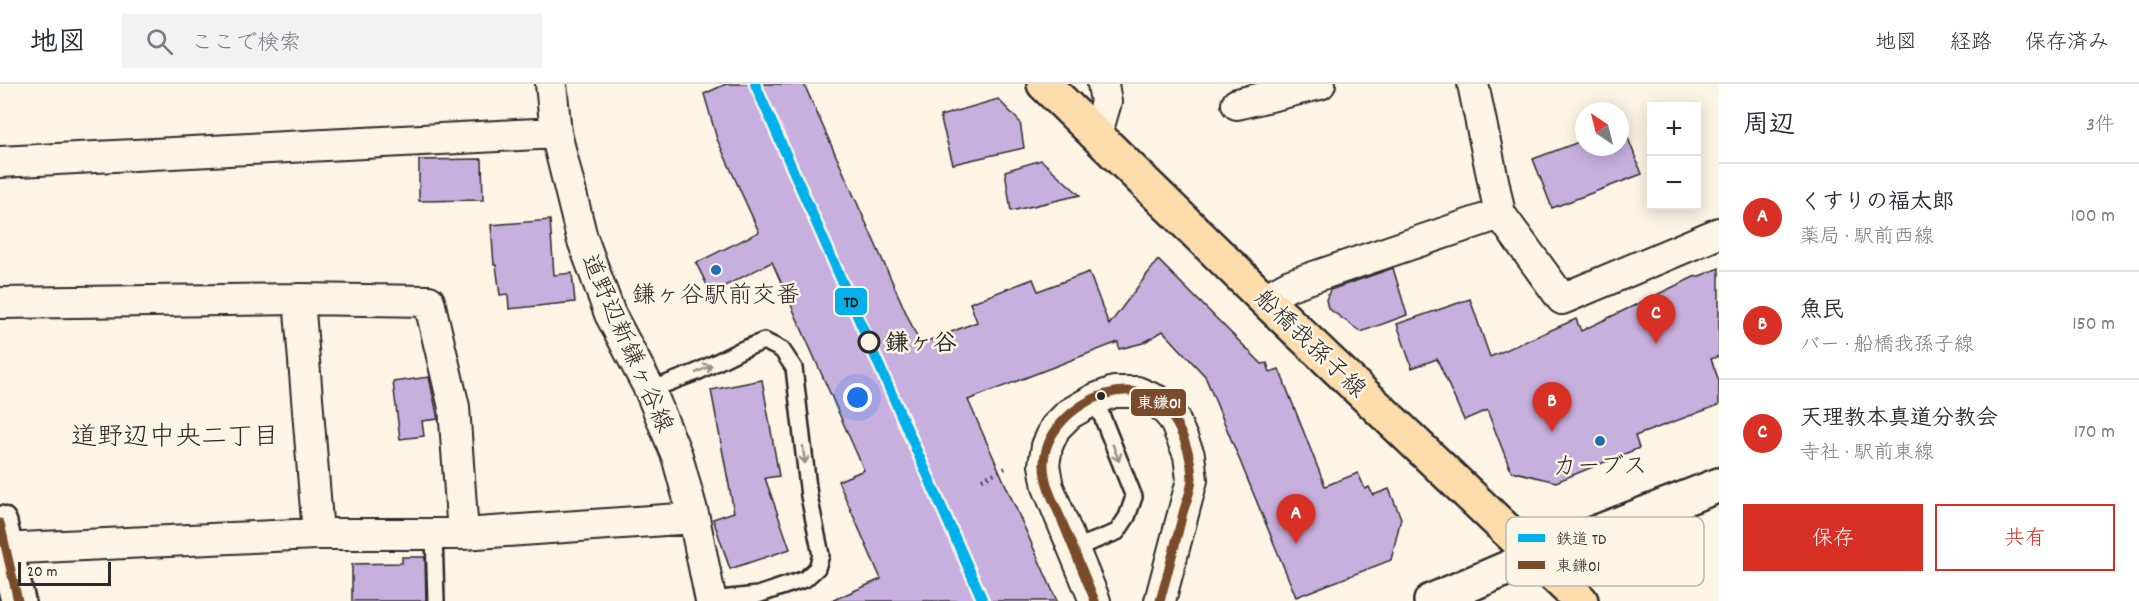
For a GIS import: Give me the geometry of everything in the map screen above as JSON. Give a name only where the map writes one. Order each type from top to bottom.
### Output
[{"type":"main road","name":"船橋我孫子線","points":[[1044,84],[1264,299],[1506,528]]},
{"type":"main road","name":"船橋我孫子線","points":[[1566,586],[1581,601]]},
{"type":"street","name":"道野辺新鎌ヶ谷線","points":[[551,84],[556,133],[582,238],[610,314],[650,390],[677,456],[694,518],[711,601]]},
{"type":"street","points":[[1096,136],[1106,102],[1102,84]]},
{"type":"street","points":[[1237,104],[1320,84]]},
{"type":"street","points":[[1473,84],[1500,213],[1562,299],[1719,233]]},
{"type":"street","points":[[0,162],[556,133]]},
{"type":"street","points":[[1264,299],[1290,285],[1500,213]]},
{"type":"street","points":[[0,303],[299,299],[429,301],[454,407],[448,534]]},
{"type":"street","points":[[299,299],[318,534]]},
{"type":"street","points":[[1095,601],[1048,487],[1044,465],[1047,446],[1055,428],[1069,414],[1095,399],[1114,392],[1137,392],[1158,401],[1174,419],[1189,455],[1192,480],[1160,601]]},
{"type":"street","points":[[1637,517],[1719,485]]},
{"type":"street","points":[[18,601],[2,540],[448,534],[694,518]]},
{"type":"street","points":[[1431,601],[1506,569]]},
{"type":"lane","points":[[650,390],[697,372],[764,341],[782,350],[794,368],[809,496],[821,555],[817,568],[805,579],[758,595],[711,601]]},
{"type":"lane","points":[[1073,549],[1117,532],[1128,517],[1134,497],[1095,399]]},
{"type":"lane","points":[[436,601],[448,534]]},
{"type":"path","points":[[982,478],[1008,467]]},
{"type":"building","points":[[726,84],[804,84],[920,344],[977,322],[970,303],[1033,279],[1038,291],[1089,272],[1109,325],[1158,260],[1262,364],[1267,363],[1270,372],[1279,369],[1325,486],[1358,473],[1365,489],[1369,487],[1373,495],[1389,489],[1401,518],[1391,560],[1296,597],[1205,376],[1163,331],[1143,343],[1119,349],[1118,342],[968,400],[1057,601],[831,601],[881,579],[838,481],[864,470],[772,262],[711,293],[696,263],[759,232],[717,139],[704,94]]},
{"type":"building","points":[[998,99],[1020,122],[1024,148],[953,164],[940,116]]},
{"type":"building","points":[[1629,140],[1642,174],[1552,208],[1533,159],[1575,143],[1575,156],[1629,156]]},
{"type":"building","points":[[482,159],[483,200],[419,201],[419,160]]},
{"type":"building","points":[[1041,160],[1080,195],[1011,211],[1005,171]]},
{"type":"building","points":[[550,220],[554,275],[572,273],[575,302],[509,309],[508,294],[500,295],[496,265],[494,265],[491,225]]},
{"type":"building","points":[[1393,268],[1407,315],[1361,332],[1328,308],[1326,300],[1330,290]]},
{"type":"building","points":[[1719,268],[1719,356],[1711,359],[1719,381],[1719,405],[1635,436],[1639,448],[1556,482],[1511,471],[1487,410],[1464,420],[1437,359],[1412,368],[1397,324],[1470,299],[1490,357],[1576,319],[1581,331],[1696,276]]},
{"type":"building","points":[[429,377],[438,419],[422,421],[424,436],[400,439],[393,382]]},
{"type":"building","points":[[762,380],[779,476],[765,478],[790,549],[730,569],[713,519],[734,512],[711,390]]},
{"type":"building","points":[[402,557],[425,557],[426,601],[352,601],[352,564],[402,563]]},
{"type":"rail line","name":"TD","points":[[755,84],[983,601]]},
{"type":"transit line","name":"東鎌01","points":[[1095,601],[1050,494],[1044,465],[1046,449],[1062,421],[1090,401],[1105,394],[1121,391],[1137,392],[1149,396],[1170,414],[1183,438],[1191,465],[1191,487],[1160,601]]},
{"type":"transit line","name":"東鎌01","points":[[0,523],[18,601]]},
{"type":"place","name":"鎌ヶ谷駅前交番","points":[[716,270]]},
{"type":"place","name":"鎌ヶ谷","points":[[869,342]]},
{"type":"place","name":"天理教本真道分教会","points":[[1656,344]]},
{"type":"place","name":"魚民","points":[[1552,432]]},
{"type":"place","name":"カーブス","points":[[1600,441]]},
{"type":"place","name":"くすりの福太郎","points":[[1296,544]]},
{"type":"district","name":"道野辺中央二丁目","points":[[175,435]]}]
